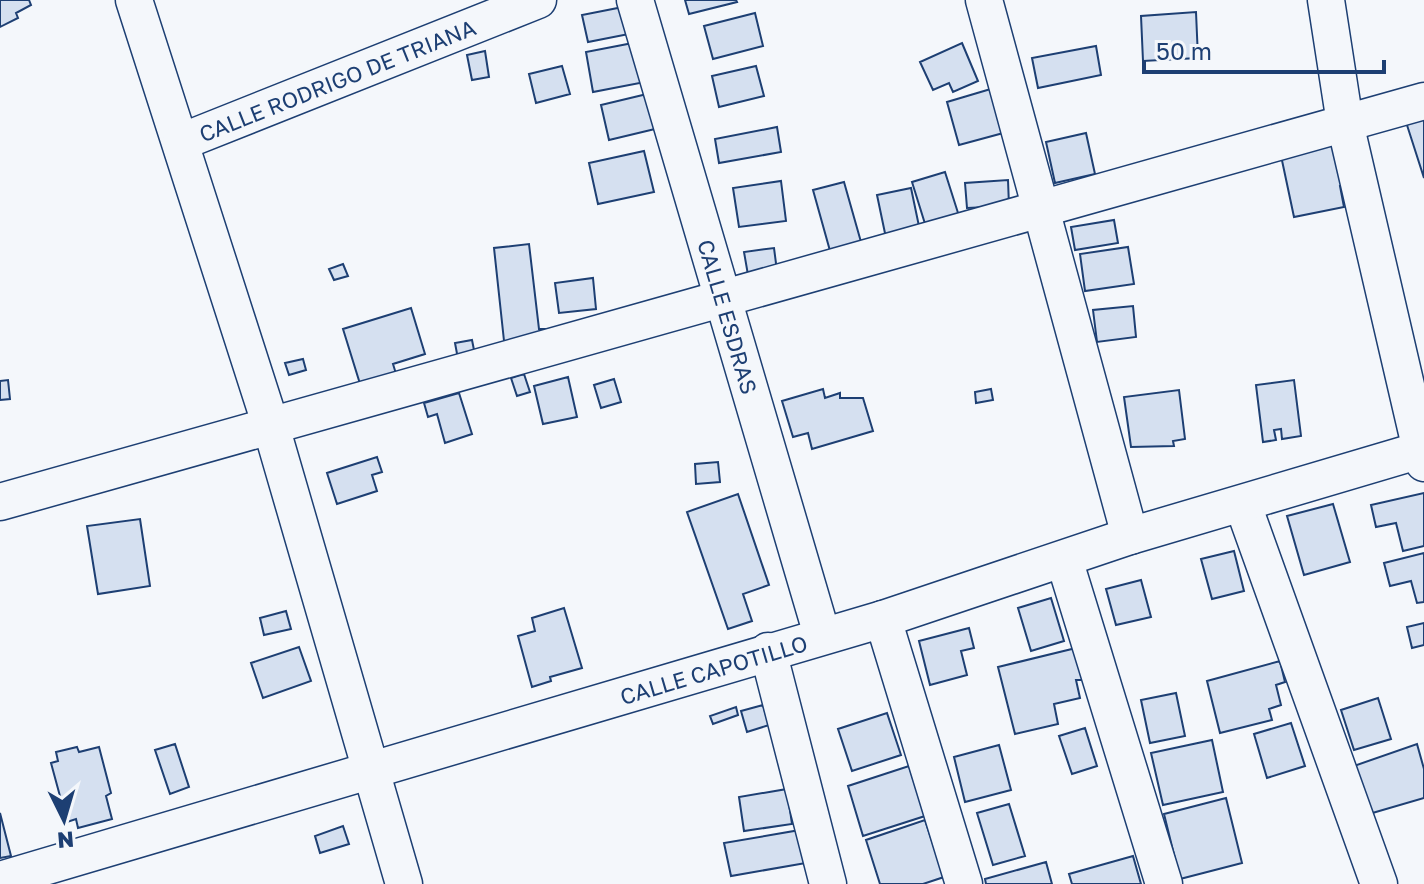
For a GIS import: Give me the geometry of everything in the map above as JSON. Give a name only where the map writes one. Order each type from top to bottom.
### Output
[{"type":"street","points":[[134,0],[270,423],[404,884]]},
{"type":"street","name":"CALLE RODRIGO DE TRIANA","points":[[181,142],[538,0]]},
{"type":"street","name":"CALLE ESDRAS","points":[[635,0],[822,635]]},
{"type":"street","points":[[984,0],[1130,536]]},
{"type":"street","points":[[1326,0],[1345,123],[1422,454]]},
{"type":"street","points":[[0,502],[270,423],[724,300],[1424,101]]},
{"type":"street","name":"CALLE CAPOTILLO","points":[[0,880],[883,619],[1130,536],[1422,454]]},
{"type":"street","points":[[1243,505],[1379,884]]},
{"type":"street","points":[[1064,559],[1164,884]]},
{"type":"street","points":[[883,619],[964,884]]},
{"type":"street","points":[[768,651],[828,884]]},
{"type":"building","points":[[0,0],[29,0],[31,5],[16,13],[18,18],[0,27]]},
{"type":"building","points":[[685,0],[736,0],[737,2],[689,14]]},
{"type":"building","points":[[628,6],[634,33],[588,42],[582,15]]},
{"type":"building","points":[[1196,12],[1198,58],[1143,61],[1141,16]]},
{"type":"building","points":[[755,13],[763,46],[713,59],[704,26]]},
{"type":"building","points":[[638,42],[645,82],[593,92],[586,52]]},
{"type":"building","points":[[962,43],[978,81],[953,92],[949,83],[933,90],[920,62]]},
{"type":"building","points":[[1096,46],[1101,75],[1038,88],[1032,58]]},
{"type":"building","points":[[485,51],[489,77],[472,80],[467,55]]},
{"type":"building","points":[[562,66],[570,94],[536,103],[529,74]]},
{"type":"building","points":[[756,66],[764,96],[719,107],[712,76]]},
{"type":"building","points":[[994,88],[1007,132],[959,145],[947,102]]},
{"type":"building","points":[[647,94],[655,129],[609,140],[601,105]]},
{"type":"building","points":[[1424,116],[1424,178],[1406,122]]},
{"type":"building","points":[[777,127],[781,152],[719,163],[715,139]]},
{"type":"building","points":[[1086,133],[1095,174],[1055,183],[1046,142]]},
{"type":"building","points":[[1337,138],[1348,184],[1340,186],[1344,207],[1294,217],[1280,151]]},
{"type":"building","points":[[644,151],[654,192],[598,204],[589,163]]},
{"type":"building","points":[[945,172],[959,216],[926,227],[912,182]]},
{"type":"building","points":[[1008,180],[1009,206],[967,208],[965,183]]},
{"type":"building","points":[[781,181],[786,221],[739,227],[733,188]]},
{"type":"building","points":[[844,182],[863,249],[832,258],[813,190]]},
{"type":"building","points":[[911,188],[920,231],[886,238],[877,195]]},
{"type":"building","points":[[1114,220],[1118,243],[1075,250],[1071,227]]},
{"type":"building","points":[[529,244],[539,329],[545,329],[546,339],[505,350],[494,248]]},
{"type":"building","points":[[1128,247],[1134,284],[1085,291],[1080,254]]},
{"type":"building","points":[[774,248],[777,271],[748,275],[744,252]]},
{"type":"building","points":[[343,264],[348,276],[334,280],[329,269]]},
{"type":"building","points":[[593,278],[596,309],[559,313],[555,283]]},
{"type":"building","points":[[1133,306],[1136,337],[1097,342],[1093,310]]},
{"type":"building","points":[[411,308],[425,354],[393,364],[397,377],[361,387],[343,329]]},
{"type":"building","points":[[472,340],[475,355],[458,359],[455,343]]},
{"type":"building","points":[[303,359],[306,370],[289,375],[285,363]]},
{"type":"building","points":[[524,374],[530,392],[517,396],[511,378]]},
{"type":"building","points":[[568,377],[577,417],[543,424],[534,386]]},
{"type":"building","points":[[614,379],[621,402],[601,408],[594,385]]},
{"type":"building","points":[[8,380],[10,399],[0,400],[0,381]]},
{"type":"building","points":[[1294,380],[1301,436],[1282,439],[1281,429],[1274,430],[1276,440],[1263,442],[1256,385]]},
{"type":"building","points":[[823,389],[825,398],[840,393],[840,398],[863,398],[873,431],[812,449],[808,433],[793,437],[782,401]]},
{"type":"building","points":[[991,389],[993,400],[976,403],[975,392]]},
{"type":"building","points":[[1179,390],[1185,439],[1173,441],[1174,446],[1131,447],[1124,397]]},
{"type":"building","points":[[459,393],[472,434],[445,443],[437,414],[428,417],[424,403]]},
{"type":"building","points":[[377,457],[382,472],[372,475],[377,491],[337,504],[327,473]]},
{"type":"building","points":[[718,462],[720,482],[696,484],[695,464]]},
{"type":"building","points":[[1424,493],[1424,546],[1403,551],[1396,523],[1376,527],[1371,505]]},
{"type":"building","points":[[738,494],[769,585],[743,594],[752,621],[728,629],[687,512]]},
{"type":"building","points":[[1333,504],[1350,562],[1304,575],[1287,516]]},
{"type":"building","points":[[140,519],[150,586],[98,594],[87,526]]},
{"type":"building","points":[[1234,551],[1244,591],[1212,599],[1201,559]]},
{"type":"building","points":[[1424,553],[1424,602],[1417,603],[1411,581],[1390,586],[1384,563]]},
{"type":"building","points":[[1141,580],[1151,617],[1116,625],[1106,589]]},
{"type":"building","points":[[1051,598],[1064,641],[1031,651],[1018,608]]},
{"type":"building","points":[[564,608],[582,668],[550,677],[551,681],[532,687],[518,636],[535,631],[532,618]]},
{"type":"building","points":[[286,611],[291,629],[264,635],[260,618]]},
{"type":"building","points":[[1424,623],[1424,645],[1412,648],[1407,627]]},
{"type":"building","points":[[969,628],[974,648],[961,651],[967,675],[930,685],[919,641]]},
{"type":"building","points":[[299,647],[311,681],[263,698],[251,663]]},
{"type":"building","points":[[1076,648],[1084,680],[1076,680],[1080,698],[1054,704],[1058,724],[1015,734],[998,667]]},
{"type":"building","points":[[1280,661],[1285,682],[1276,685],[1281,705],[1269,709],[1272,720],[1220,733],[1207,681]]},
{"type":"building","points":[[1176,693],[1185,736],[1150,743],[1141,700]]},
{"type":"building","points":[[1378,698],[1391,739],[1354,750],[1341,710]]},
{"type":"building","points":[[763,705],[769,725],[747,732],[741,711]]},
{"type":"building","points":[[736,707],[738,715],[713,724],[710,716]]},
{"type":"building","points":[[887,713],[901,755],[852,771],[838,729]]},
{"type":"building","points":[[1291,723],[1305,766],[1267,778],[1254,734]]},
{"type":"building","points":[[1085,728],[1097,766],[1072,774],[1059,736]]},
{"type":"building","points":[[1212,740],[1223,792],[1163,805],[1151,753]]},
{"type":"building","points":[[175,744],[189,787],[170,794],[155,750]]},
{"type":"building","points":[[1417,744],[1424,769],[1424,798],[1369,814],[1351,767]]},
{"type":"building","points":[[999,745],[1011,790],[965,802],[954,757]]},
{"type":"building","points":[[77,747],[79,752],[99,747],[111,793],[106,796],[112,819],[78,828],[76,819],[67,822],[51,763],[58,761],[56,752]]},
{"type":"building","points":[[909,766],[925,816],[863,836],[848,786]]},
{"type":"building","points":[[787,789],[792,824],[744,831],[739,797]]},
{"type":"building","points":[[1226,798],[1242,863],[1180,879],[1164,814]]},
{"type":"building","points":[[1009,804],[1025,856],[993,865],[977,813]]},
{"type":"building","points":[[0,813],[11,856],[0,858]]},
{"type":"building","points":[[925,820],[944,877],[923,884],[880,884],[866,840]]},
{"type":"building","points":[[343,826],[349,844],[320,853],[315,836]]},
{"type":"building","points":[[800,830],[806,863],[731,876],[724,843]]},
{"type":"building","points":[[1133,856],[1141,884],[1072,884],[1069,874]]},
{"type":"building","points":[[1046,862],[1052,884],[986,884],[985,879]]}]
